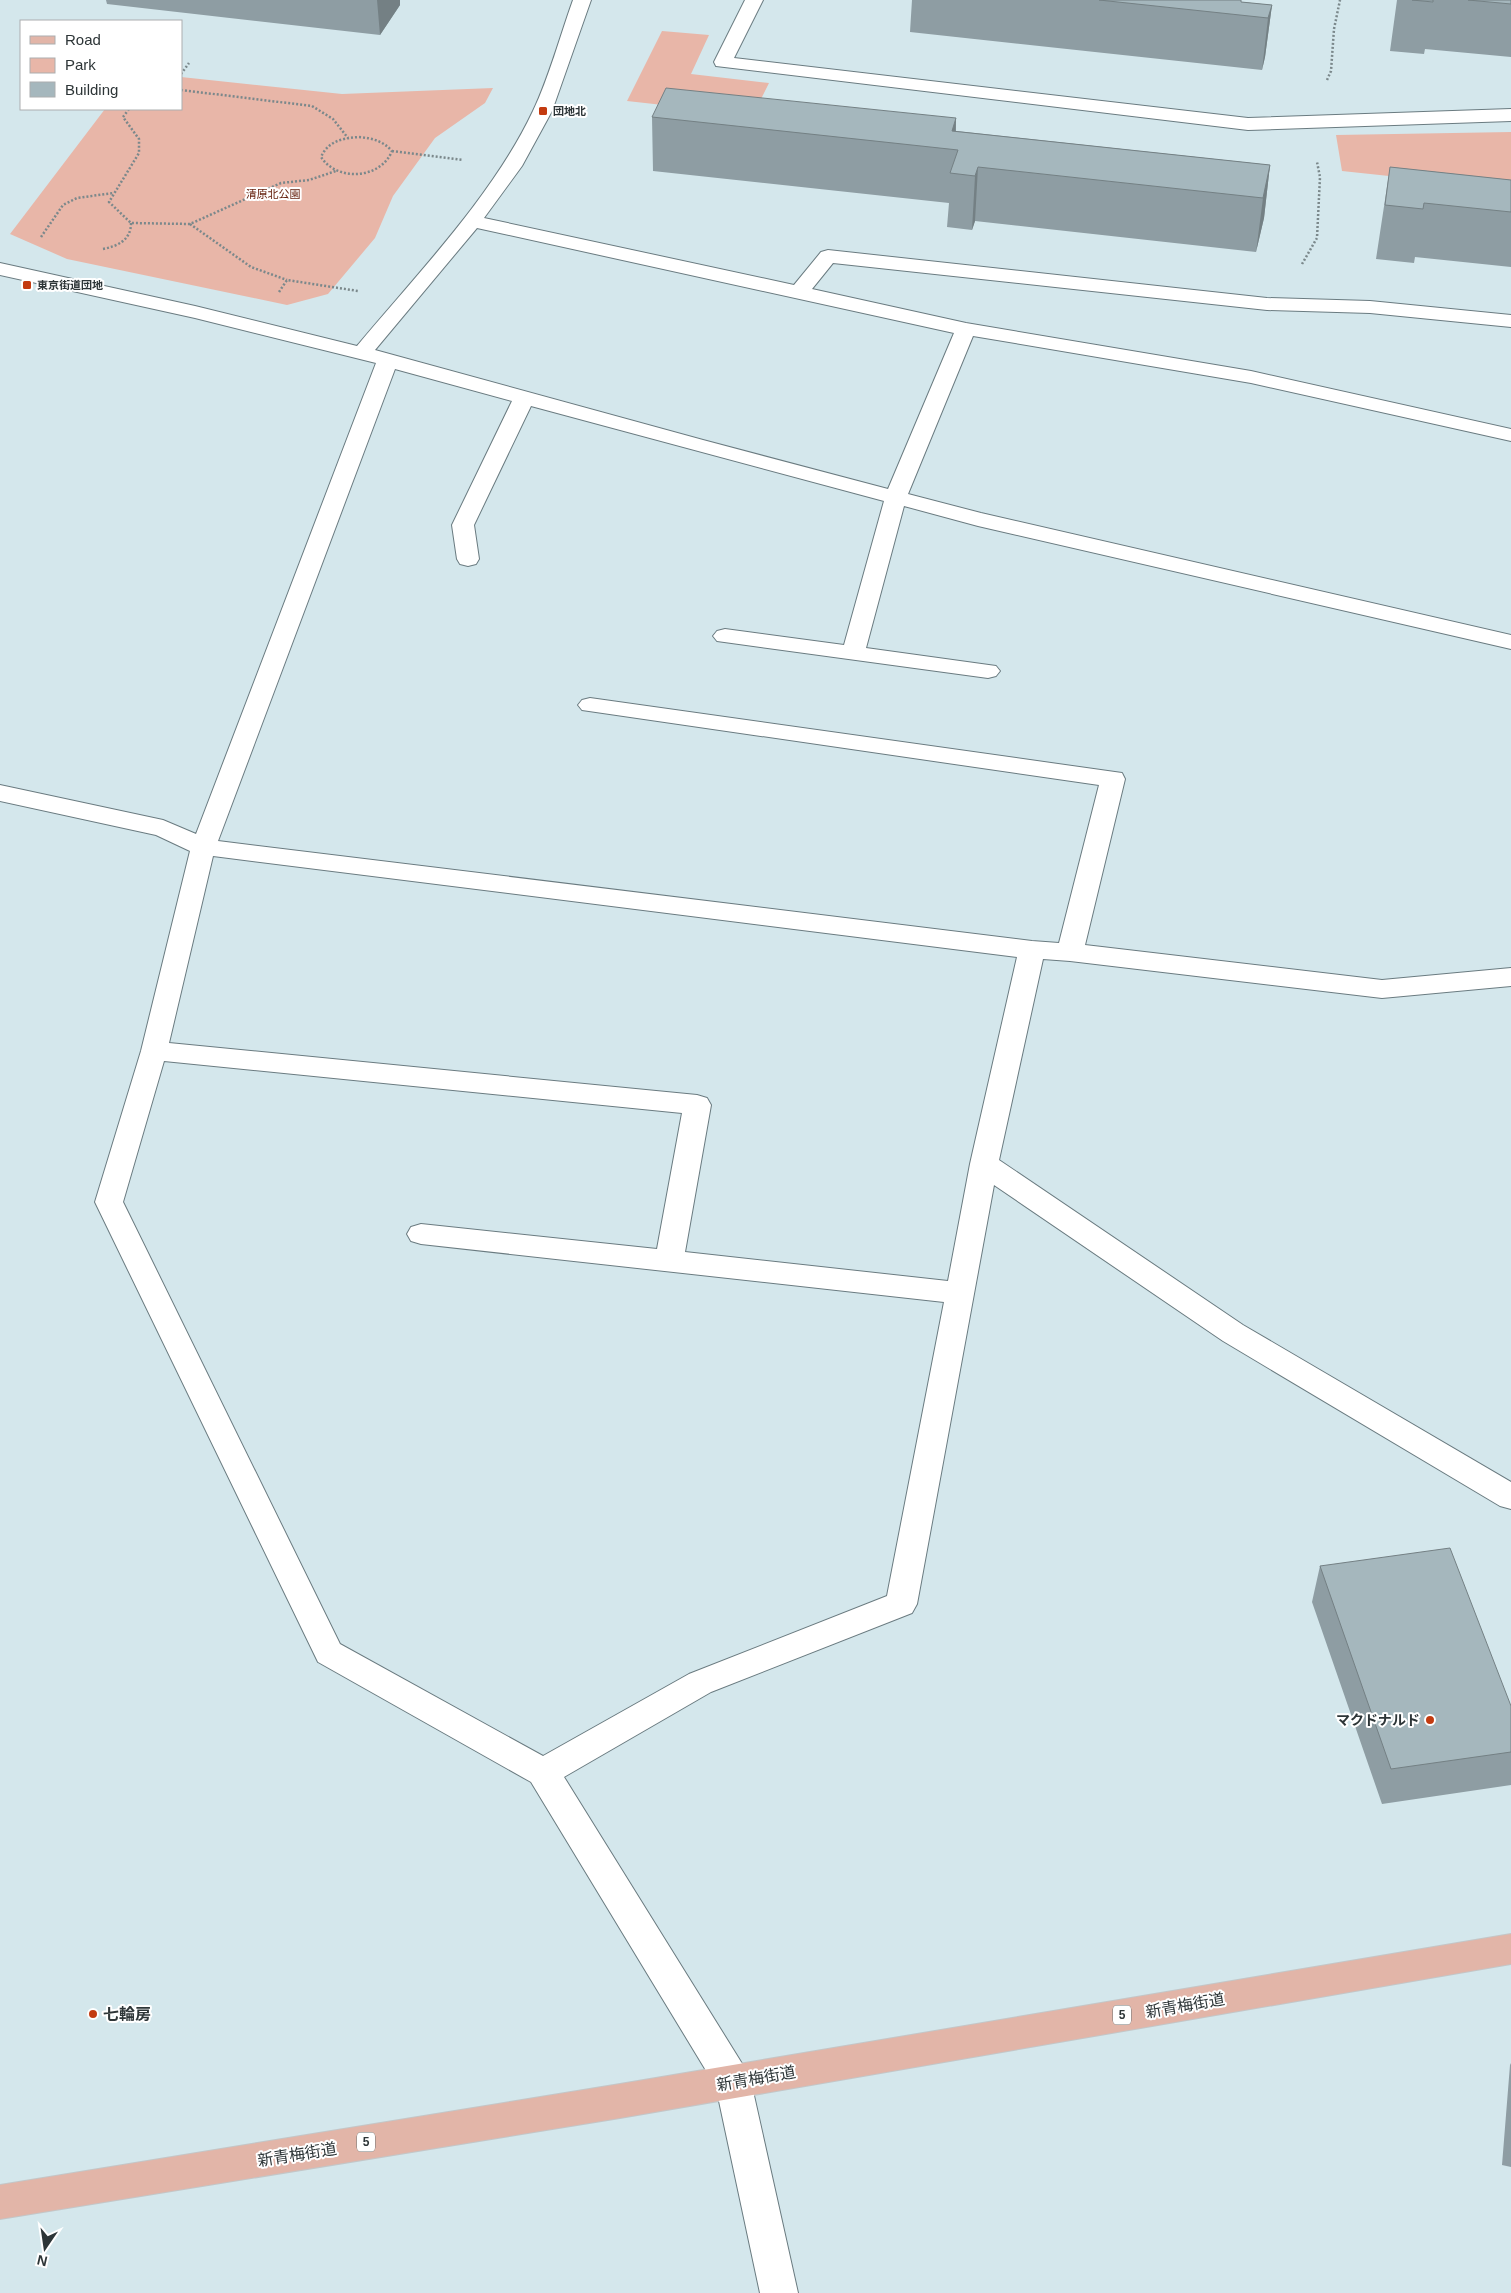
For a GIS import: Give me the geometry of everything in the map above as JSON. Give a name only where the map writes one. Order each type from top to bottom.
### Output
[{"type":"main road","name":"新青梅街道","points":[[0,2202],[733,2082],[1511,1949]]},
{"type":"street","points":[[582,0],[543,111],[512,166],[472,221],[408,299],[375,357],[203,847],[154,1051],[108,1202],[329,1653],[543,1772],[733,2082],[779,2293]]},
{"type":"street","points":[[754,0],[723,62],[1248,124],[1511,115]]},
{"type":"street","points":[[472,221],[966,329],[1251,377],[1511,435]]},
{"type":"street","points":[[798,292],[828,256],[1267,304],[1370,307],[1511,322]]},
{"type":"street","points":[[8,271],[255,327],[375,357],[695,445],[978,518],[1511,642]]},
{"type":"street","points":[[853,653],[896,496],[966,329]]},
{"type":"street","points":[[468,559],[464,525],[524,398]]},
{"type":"street","points":[[725,636],[988,671]]},
{"type":"street","points":[[590,705],[1113,779],[1070,952]]},
{"type":"street","points":[[0,793],[163,828],[203,847],[1032,950],[1070,952],[1382,989],[1511,978]]},
{"type":"street","points":[[543,1772],[700,1683],[901,1604],[984,1164],[1032,950]]},
{"type":"street","points":[[154,1051],[697,1105],[669,1262]]},
{"type":"street","points":[[984,1164],[1233,1333],[1511,1497]]},
{"type":"street","points":[[421,1234],[960,1293]]},
{"type":"path","points":[[1267,304],[1295,277],[1317,238],[1320,177],[1309,123],[1311,112],[1331,71],[1334,29],[1340,0]]},
{"type":"path","points":[[182,73],[189,63]]},
{"type":"path","points":[[182,90],[312,106],[326,112],[338,122],[348,138]]},
{"type":"path","points":[[96,249],[112,248],[125,241],[132,230],[131,223],[109,202],[139,153],[139,139],[123,117],[128,110]]},
{"type":"path","points":[[392,151],[391,157],[380,167],[358,173],[336,171],[328,167],[320,156],[328,145],[348,138],[371,138],[381,141],[392,151],[512,166]]},
{"type":"path","points":[[131,223],[190,224],[282,183],[309,180],[336,171]]},
{"type":"path","points":[[8,271],[42,236],[63,205],[77,198],[114,193]]},
{"type":"path","points":[[190,224],[251,267],[287,280],[408,299]]},
{"type":"path","points":[[42,236],[50,238]]},
{"type":"path","points":[[255,327],[287,280]]},
{"type":"green space","points":[[662,31],[709,35],[691,74],[769,83],[753,115],[627,101]]},
{"type":"green space","name":"清原北公園","points":[[182,77],[342,94],[493,88],[485,103],[435,138],[393,196],[375,238],[328,294],[287,305],[67,259],[10,234],[104,110],[182,110]]},
{"type":"green space","points":[[1511,132],[1511,189],[1342,171],[1336,135]]},
{"type":"building","points":[[1099,0],[1241,0],[1241,2],[1272,5],[1268,18]]},
{"type":"building","points":[[1412,0],[1433,0],[1433,2]]},
{"type":"building","points":[[1468,0],[1511,0],[1511,4]]},
{"type":"building","points":[[666,88],[956,118],[952,131],[1270,165],[1263,198],[978,167],[975,176],[950,173],[958,150],[652,117]]},
{"type":"building","points":[[1390,167],[1511,180],[1511,212],[1424,203],[1423,209],[1385,205]]},
{"type":"building","points":[[1450,1548],[1511,1706],[1511,1752],[1391,1769],[1320,1566]]},
{"type":"place","name":"団地北","points":[[543,111]]},
{"type":"place","name":"東京街道団地","points":[[27,285]]},
{"type":"place","name":"マクドナルド","points":[[1430,1720]]},
{"type":"place","name":"七輪房","points":[[93,2014]]}]
